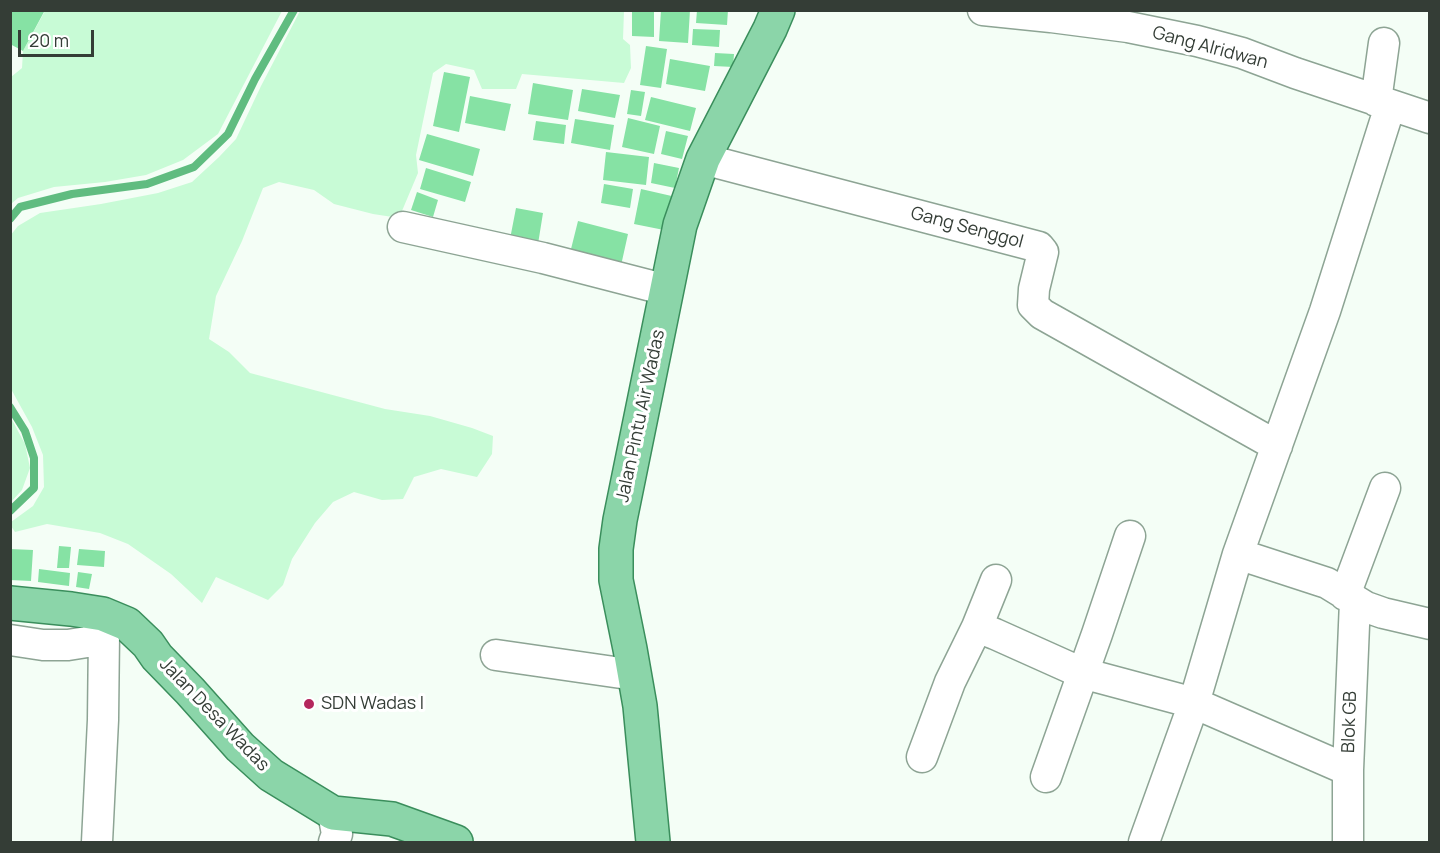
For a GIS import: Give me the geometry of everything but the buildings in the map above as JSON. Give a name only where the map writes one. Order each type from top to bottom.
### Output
[{"type":"main road","name":"Jalan Pintu Air Wadas","points":[[653,843],[640,706],[616,580],[616,549],[620,520],[680,225],[703,159],[778,10]]},
{"type":"main road","name":"Jalan Desa Wadas","points":[[10,603],[71,609],[103,624],[127,624],[148,644],[157,657],[240,747],[333,828],[392,819],[456,843]]},
{"type":"street","name":"Gang Alridwan","points":[[983,10],[1128,27],[1197,41],[1242,52],[1295,73],[1430,118]]},
{"type":"street","points":[[1144,843],[1194,703],[1238,554],[1325,311],[1383,103],[1384,43]]},
{"type":"street","name":"Gang Senggol","points":[[703,159],[1039,247],[1043,252],[1034,289],[1033,305],[1042,314],[1277,446]]},
{"type":"street","points":[[403,227],[543,258],[667,290]]},
{"type":"street","name":"Blok GB","points":[[1348,843],[1350,598],[1385,488]]},
{"type":"street","points":[[1046,777],[1130,536]]},
{"type":"street","points":[[1238,554],[1327,583],[1366,607],[1430,624]]},
{"type":"street","points":[[922,757],[950,682],[977,627],[996,580]]},
{"type":"street","points":[[10,640],[44,645],[87,642],[103,624]]},
{"type":"street","points":[[97,843],[103,720],[103,624]]},
{"type":"street","points":[[977,627],[1082,673],[1194,703],[1348,770]]},
{"type":"street","points":[[496,655],[635,675]]},
{"type":"green space","points":[[45,11],[282,11],[218,134],[183,160],[146,175],[54,187],[18,198],[11,204],[11,77],[22,68],[23,51]]},
{"type":"green space","points":[[300,11],[624,11],[623,39],[630,45],[631,68],[624,83],[522,74],[516,89],[482,89],[474,70],[446,64],[433,73],[416,155],[418,173],[399,218],[334,204],[314,190],[279,182],[263,188],[242,241],[216,296],[209,339],[229,352],[250,373],[385,409],[430,416],[493,436],[492,454],[477,477],[441,469],[414,477],[403,499],[382,500],[354,492],[333,502],[315,523],[292,559],[283,585],[268,600],[216,577],[202,603],[171,574],[128,544],[100,533],[47,524],[15,532],[11,526],[11,522],[33,506],[44,487],[43,455],[32,427],[11,389],[10,236],[18,226],[40,213],[158,193],[192,182],[236,139]]},
{"type":"green space","points":[[11,418],[25,444],[30,468],[22,490],[11,502]]},
{"type":"waterway","points":[[10,219],[20,207],[72,194],[147,184],[194,167],[228,134],[255,79],[294,10]]},
{"type":"waterway","points":[[10,407],[25,431],[34,458],[34,488],[10,511]]},
{"type":"place","name":"SDN Wadas I","points":[[309,704]]}]
